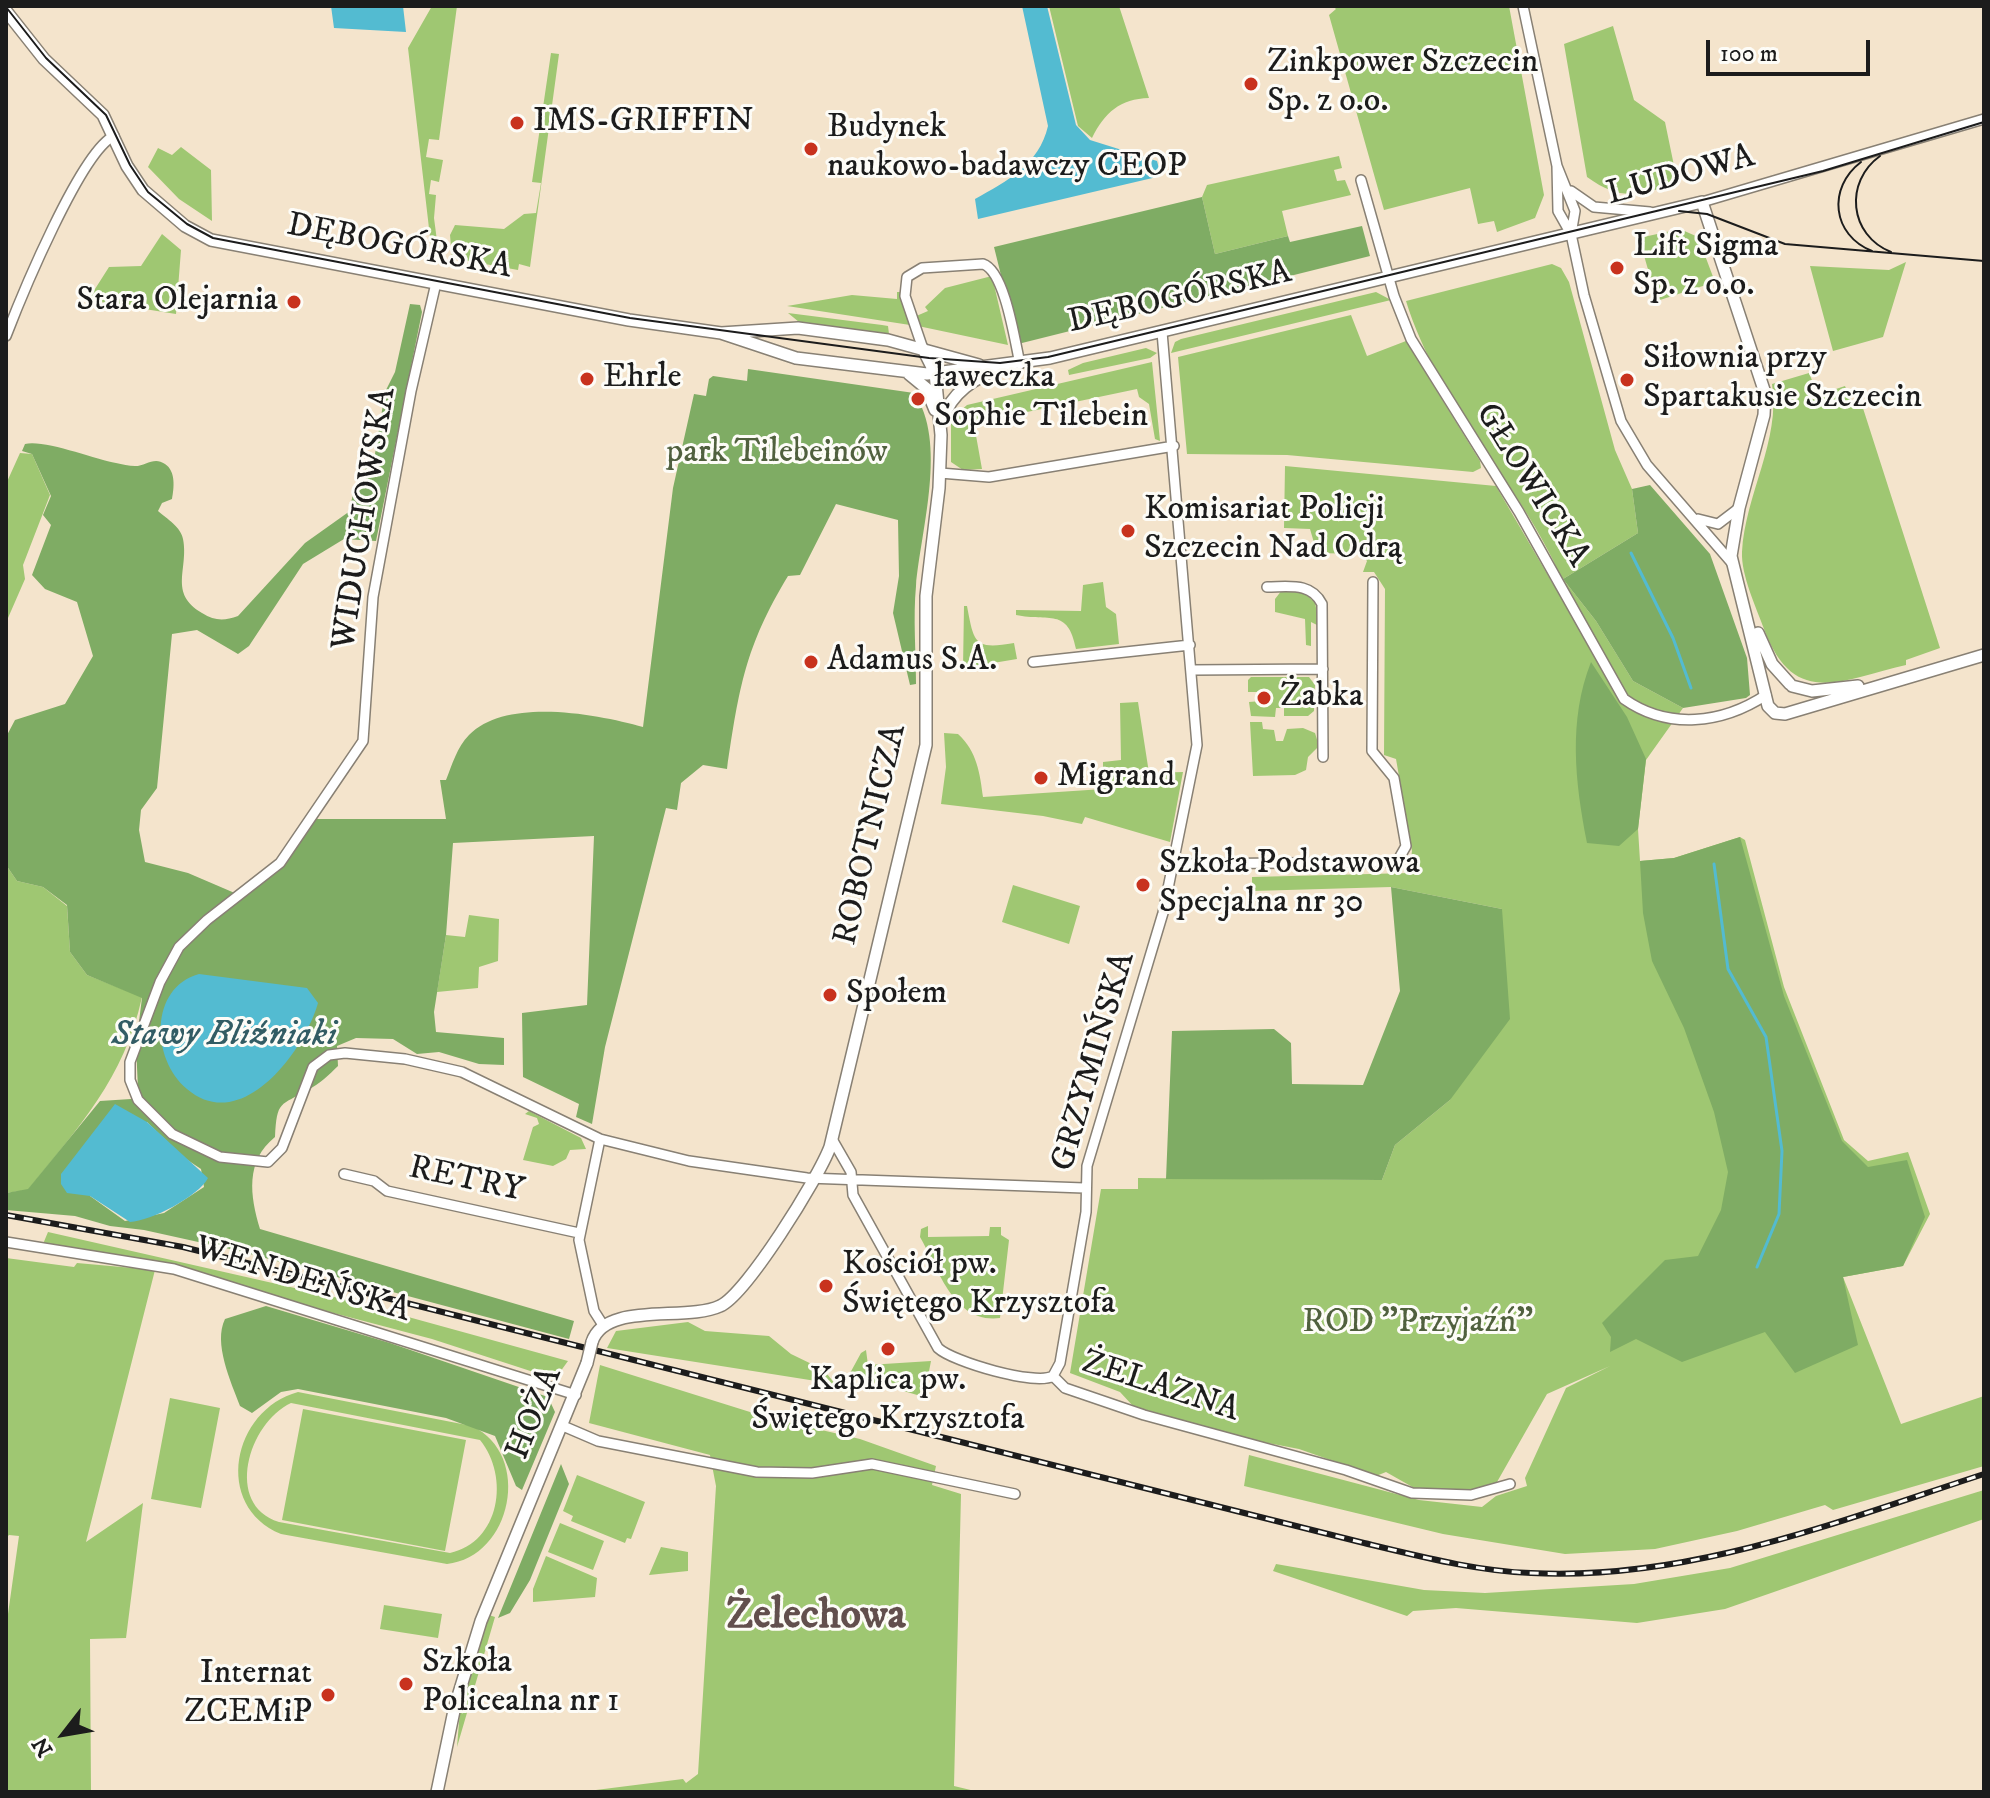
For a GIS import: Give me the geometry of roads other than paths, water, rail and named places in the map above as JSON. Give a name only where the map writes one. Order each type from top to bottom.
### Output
[{"type":"street","points":[[1523,6],[1557,166],[1558,211],[1571,234],[1618,414],[1647,465],[1732,563]]},
{"type":"street","name":"DĘBOGÓRSKA","points":[[6,11],[40,55],[99,110],[140,186],[173,217],[201,235],[234,246],[629,320],[721,333],[796,358],[935,374],[977,365],[1020,364],[1389,278]]},
{"type":"street","name":"LUDOWA","points":[[1389,278],[1702,202],[1984,119]]},
{"type":"street","points":[[6,336],[29,279],[95,152],[114,136]]},
{"type":"street","points":[[1557,166],[1575,211],[1571,234]]},
{"type":"street","name":"GŁOWICKA","points":[[1361,180],[1401,317],[1425,364],[1519,512],[1624,699],[1653,713],[1692,721],[1712,719],[1766,695]]},
{"type":"street","points":[[1564,181],[1576,196],[1594,207],[1662,212]]},
{"type":"street","points":[[1702,202],[1765,393],[1764,415],[1739,508],[1732,563],[1769,709],[1778,714],[1790,712],[1984,655]]},
{"type":"street","points":[[935,374],[905,296],[907,277],[922,268],[983,264],[992,267],[999,280],[1020,364]]},
{"type":"street","name":"WIDUCHOWSKA","points":[[436,283],[411,391],[373,597],[363,741],[280,863],[207,920],[179,947],[160,982],[130,1062],[133,1092],[147,1112],[172,1134],[220,1157],[268,1162],[282,1148],[309,1072],[320,1061],[336,1053],[405,1059],[462,1072],[600,1139]]},
{"type":"street","name":"DĘBOGÓRSKA","points":[[721,333],[798,328],[888,340],[977,365]]},
{"type":"street","name":"GRZYMIŃSKA","points":[[1053,1376],[1060,1363],[1086,1212],[1084,1188],[1090,1152],[1135,1012],[1175,864],[1197,745],[1162,332]]},
{"type":"street","name":"ROBOTNICZA","points":[[815,1178],[832,1139],[924,757],[926,596],[943,418],[958,394],[984,375],[1020,364]]},
{"type":"street","points":[[900,371],[919,380],[931,396]]},
{"type":"street","name":"ROBOTNICZA","points":[[935,374],[941,449]]},
{"type":"street","name":"ROBOTNICZA","points":[[935,374],[931,396],[941,449]]},
{"type":"street","points":[[940,473],[989,477],[1174,446]]},
{"type":"street","points":[[1692,515],[1716,524],[1728,520],[1739,508]]},
{"type":"street","points":[[1175,864],[1397,862],[1406,846],[1394,778],[1372,751],[1373,582]]},
{"type":"street","points":[[1267,587],[1305,587],[1318,595],[1324,613],[1323,757]]},
{"type":"street","points":[[1739,588],[1768,658],[1791,685],[1798,699],[1790,712]]},
{"type":"street","points":[[1033,662],[1190,645]]},
{"type":"street","points":[[1192,670],[1323,669]]},
{"type":"street","points":[[1766,695],[1775,683],[1812,691],[1898,681]]},
{"type":"street","name":"GŁOWICKA","points":[[1742,708],[1769,709]]},
{"type":"street","points":[[815,1178],[741,1291],[730,1300],[705,1311],[620,1318],[603,1325],[594,1311],[579,1233],[600,1139],[719,1167],[815,1178],[1084,1188]]},
{"type":"street","name":"ŻELAZNA","points":[[832,1139],[852,1177],[853,1195],[940,1351],[953,1359],[1037,1380],[1053,1376],[1065,1388],[1144,1415],[1346,1470],[1412,1493],[1471,1495],[1510,1484]]},
{"type":"street","name":"RETRY","points":[[344,1174],[374,1181],[387,1191],[579,1233]]},
{"type":"street","name":"WENDEŃSKA","points":[[6,1242],[174,1269],[576,1395]]},
{"type":"street","name":"HOŻA","points":[[437,1792],[462,1679],[481,1621],[576,1395],[592,1342],[603,1325]]},
{"type":"street","points":[[563,1426],[598,1441],[757,1472],[801,1474],[872,1464],[1015,1494]]},
{"type":"water","points":[[331,6],[403,6],[406,32],[334,28]]},
{"type":"water","points":[[1022,6],[1047,6],[1076,125],[1090,140],[1157,161],[1161,176],[978,219],[975,199],[1010,178],[1029,161],[1044,140],[1048,126]]},
{"type":"water","name":"Stawy Bliźniaki","points":[[199,974],[307,988],[318,1003],[300,1043],[285,1063],[249,1095],[229,1102],[208,1101],[187,1089],[175,1076],[162,1043],[164,1009],[171,994],[183,982]]},
{"type":"water","name":"Stawy Bliźniaki","points":[[115,1104],[147,1122],[208,1178],[203,1185],[174,1206],[130,1222],[90,1196],[67,1193],[61,1184],[61,1174]]},
{"type":"waterway","points":[[1631,553],[1673,638],[1691,688]]},
{"type":"waterway","points":[[1714,864],[1728,969],[1766,1037],[1782,1151],[1779,1214],[1757,1267]]},
{"type":"tram line","points":[[6,7],[46,58],[106,115],[130,165],[148,192],[187,224],[213,238],[630,318],[929,358],[1000,363],[1048,357],[1823,171],[1984,122]]},
{"type":"tram line","points":[[1880,156],[1868,167],[1861,180],[1856,207],[1866,233],[1891,252]]},
{"type":"tram line","points":[[1861,162],[1843,185],[1839,210],[1849,234],[1872,251]]},
{"type":"tram line","points":[[1679,211],[1707,214],[1785,244],[1984,261]]},
{"type":"railway","points":[[6,1215],[183,1247],[1364,1543],[1489,1569],[1590,1573],[1648,1568],[1705,1558],[1817,1529],[1984,1474]]},
{"type":"place","name":"Zinkpower Szczecin Sp. z o.o.","points":[[1251,84]]},
{"type":"place","name":"IMS-GRIFFIN","points":[[517,123]]},
{"type":"place","name":"Budynek naukowo-badawczy CEOP","points":[[811,149]]},
{"type":"place","name":"Lift Sigma Sp. z o.o.","points":[[1617,268]]},
{"type":"place","name":"Stara Olejarnia","points":[[294,302]]},
{"type":"place","name":"Ehrle","points":[[587,379]]},
{"type":"place","name":"Siłownia przy Spartakusie Szczecin","points":[[1627,380]]},
{"type":"place","name":"ławeczka Sophie Tilebein","points":[[918,399]]},
{"type":"place","name":"Komisariat Policji Szczecin Nad Odrą","points":[[1128,531]]},
{"type":"place","name":"Adamus S.A.","points":[[811,662]]},
{"type":"place","name":"Żabka","points":[[1264,698]]},
{"type":"place","name":"Migrand","points":[[1041,778]]},
{"type":"place","name":"Szkoła Podstawowa Specjalna nr 30","points":[[1143,885]]},
{"type":"place","name":"Społem","points":[[830,995]]},
{"type":"place","name":"Kościół pw. Świętego Krzysztofa","points":[[826,1286]]},
{"type":"place","name":"Kaplica pw. Świętego Krzysztofa","points":[[888,1349]]},
{"type":"place","name":"Szkoła Policealna nr 1","points":[[406,1684]]},
{"type":"place","name":"Internat ZCEMiP","points":[[328,1695]]},
{"type":"district","name":"Żelechowa","points":[[816,1618]]},
{"type":"park label","name":"park Tilebeinów","points":[[777,454]]},
{"type":"park label","name":"ROD \"Przyjaźń\"","points":[[1418,1324]]}]
